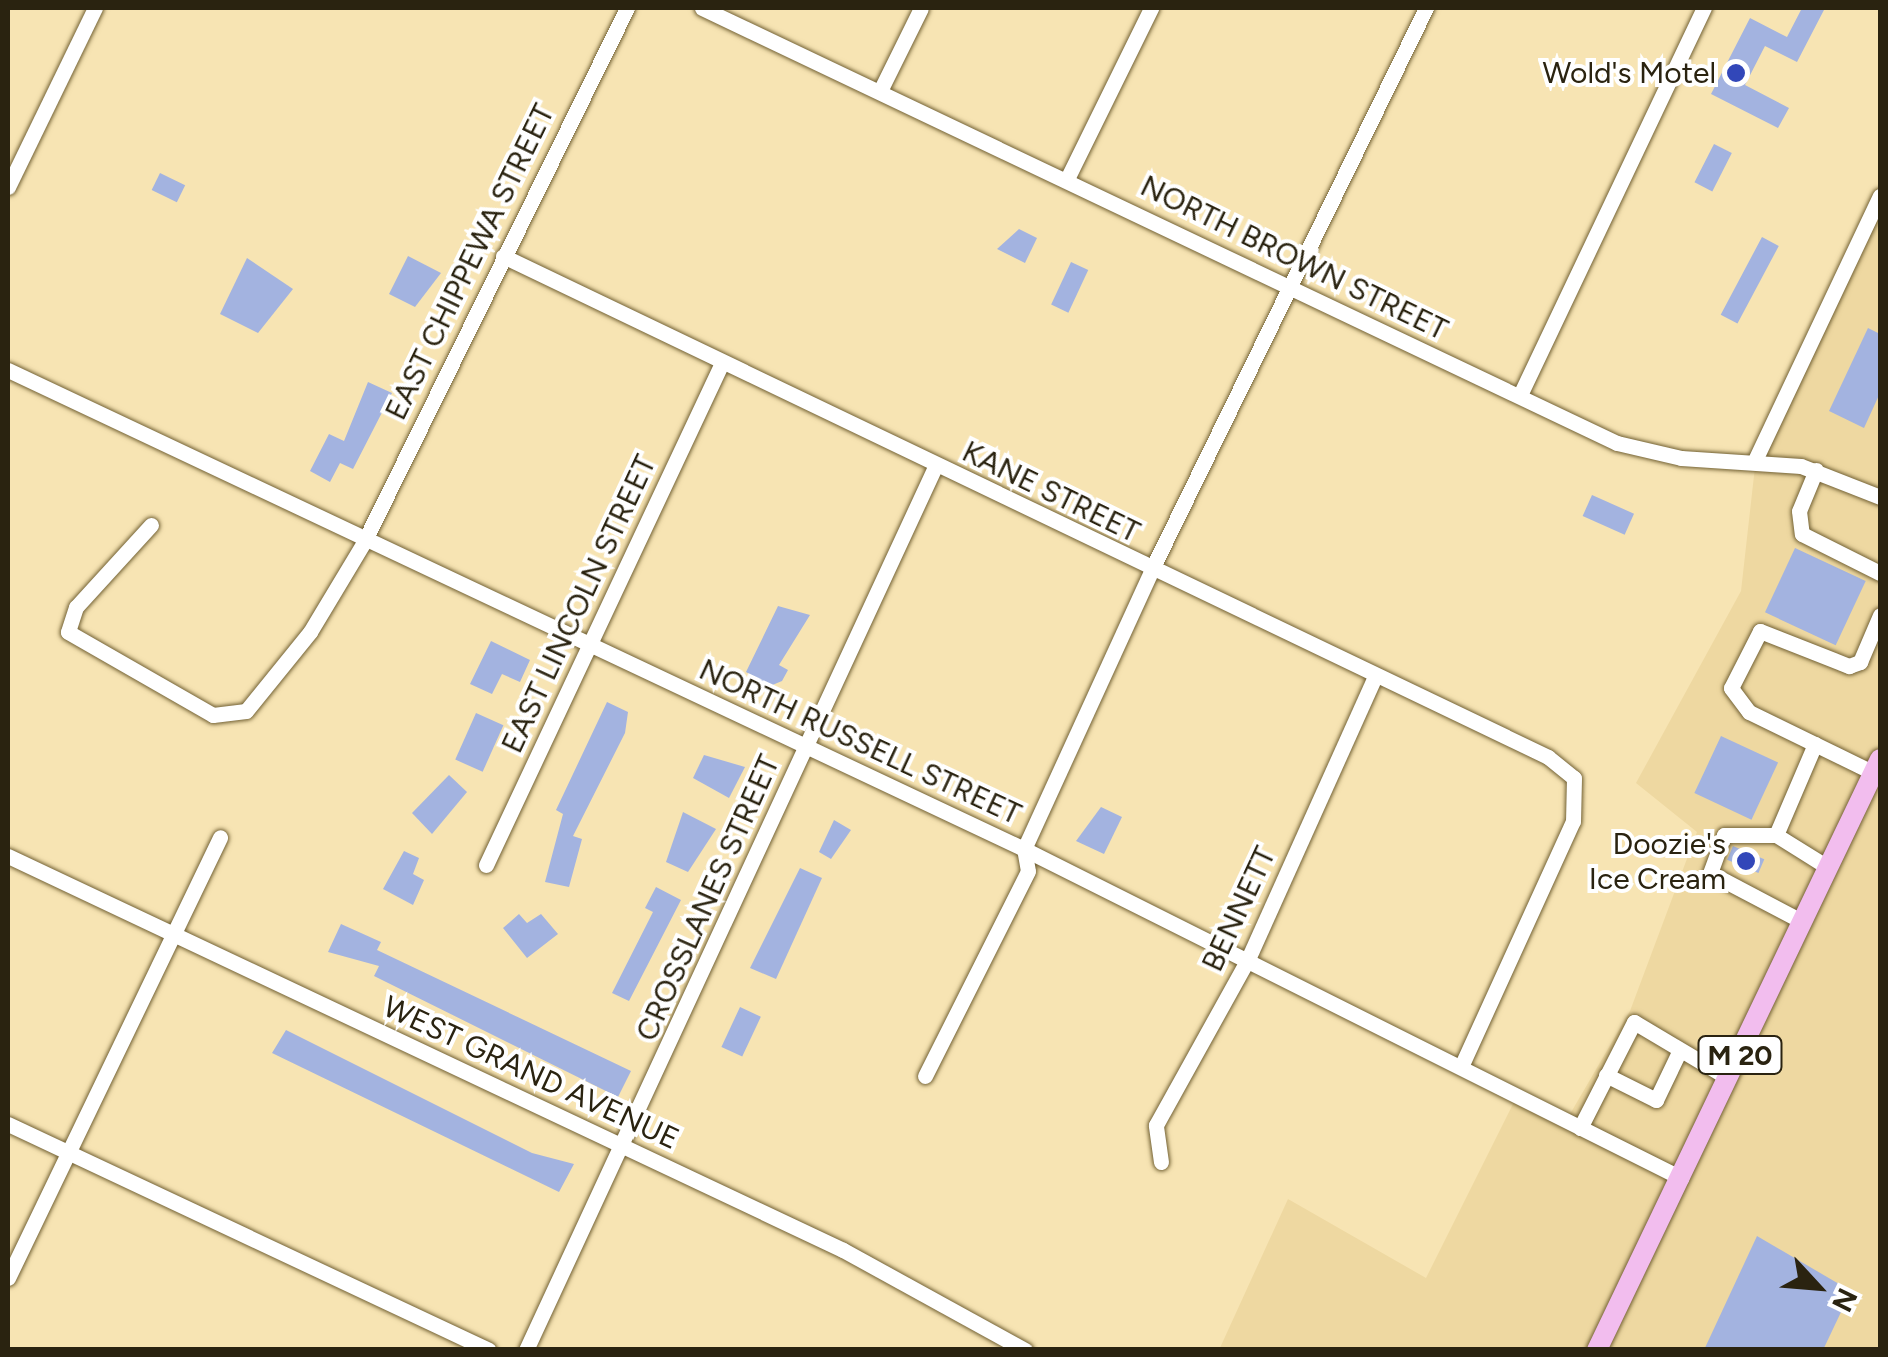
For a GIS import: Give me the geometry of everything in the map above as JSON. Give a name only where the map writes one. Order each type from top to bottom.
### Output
[{"type":"main road","name":"M 20","points":[[1598,1350],[1879,764]]},
{"type":"street","points":[[8,187],[94,8]]},
{"type":"street","name":"EAST CHIPPEWA STREET","points":[[152,525],[76,607],[68,632],[213,715],[246,711],[364,542],[627,8]]},
{"type":"street","name":"NORTH BROWN STREET","points":[[702,8],[881,89],[1290,289],[1652,454],[1756,458],[1816,470],[1880,497]]},
{"type":"street","points":[[881,89],[921,8]]},
{"type":"street","points":[[1066,179],[1150,8]]},
{"type":"street","points":[[925,1076],[1028,871],[1024,849],[1151,570],[1426,8]]},
{"type":"street","points":[[1520,395],[1704,8]]},
{"type":"street","points":[[1756,458],[1880,196]]},
{"type":"street","name":"KANE STREET","points":[[503,256],[721,365],[1375,676],[1574,778],[1573,821],[1463,1062]]},
{"type":"street","name":"EAST LINCOLN STREET","points":[[486,865],[721,365]]},
{"type":"street","name":"NORTH RUSSELL STREET","points":[[8,370],[364,542],[1024,849],[1463,1062],[1580,1128],[1681,1178]]},
{"type":"street","name":"CROSSLANES STREET","points":[[526,1350],[626,1146],[934,467]]},
{"type":"street","points":[[1816,470],[1799,510],[1802,534],[1880,573]]},
{"type":"street","points":[[1879,764],[1814,744],[1749,712],[1731,688],[1748,644],[1770,631],[1849,666],[1873,653],[1880,615]]},
{"type":"street","name":"BENNETT","points":[[1161,1162],[1156,1125],[1248,959],[1375,676]]},
{"type":"street","points":[[1776,835],[1814,744]]},
{"type":"street","points":[[1803,922],[1710,873],[1724,835],[1776,835],[1829,868]]},
{"type":"street","points":[[8,1278],[220,836]]},
{"type":"street","name":"WEST GRAND AVENUE","points":[[8,856],[626,1146],[1008,1332],[1026,1350]]},
{"type":"street","points":[[1580,1128],[1634,1022],[1678,1054],[1728,1078]]},
{"type":"street","points":[[1606,1075],[1656,1100],[1678,1054]]},
{"type":"street","points":[[8,1124],[489,1350]]},
{"type":"shaded area","points":[[1880,196],[1880,1349],[1219,1350],[1288,1199],[1426,1278],[1519,1092],[1566,1121],[1630,1011],[1697,832],[1636,783],[1741,591],[1756,458]]},
{"type":"building","name":"Wold's Motel","points":[[1802,8],[1825,8],[1797,62],[1765,46],[1745,85],[1789,108],[1778,128],[1711,94],[1750,18],[1787,37]]},
{"type":"building","points":[[1714,144],[1732,153],[1712,191],[1694,182]]},
{"type":"building","points":[[160,173],[185,185],[177,202],[152,190]]},
{"type":"building","points":[[1019,229],[1037,238],[1025,263],[997,249]]},
{"type":"building","points":[[1762,237],[1779,246],[1737,324],[1721,315]]},
{"type":"building","points":[[408,256],[441,273],[415,307],[389,294]]},
{"type":"building","points":[[247,258],[293,289],[258,333],[220,314]]},
{"type":"building","points":[[1071,262],[1088,270],[1068,313],[1051,305]]},
{"type":"building","points":[[1868,328],[1880,334],[1880,393],[1864,428],[1829,411]]},
{"type":"building","points":[[368,382],[392,393],[353,469],[340,463],[330,482],[310,471],[329,434],[344,441]]},
{"type":"building","points":[[1592,495],[1634,514],[1625,535],[1583,516]]},
{"type":"building","points":[[1795,548],[1866,581],[1836,645],[1765,612]]},
{"type":"building","points":[[778,606],[810,615],[779,665],[788,670],[782,681],[770,686],[746,672]]},
{"type":"building","points":[[491,641],[530,660],[520,682],[502,674],[492,694],[470,684]]},
{"type":"building","points":[[607,702],[628,712],[625,733],[573,836],[582,839],[569,887],[545,882],[563,814],[556,810]]},
{"type":"building","points":[[476,713],[503,725],[483,772],[455,760]]},
{"type":"building","points":[[1721,736],[1778,763],[1751,820],[1694,793]]},
{"type":"building","points":[[704,755],[745,767],[729,798],[693,778]]},
{"type":"building","points":[[449,775],[467,792],[432,834],[412,813]]},
{"type":"building","points":[[1101,807],[1122,817],[1104,854],[1076,841]]},
{"type":"building","points":[[683,812],[716,829],[688,872],[666,862]]},
{"type":"building","points":[[834,820],[851,830],[831,859],[819,852]]},
{"type":"building","points":[[1733,846],[1764,859],[1758,873],[1727,860]]},
{"type":"building","points":[[404,851],[419,858],[413,874],[424,880],[413,905],[383,889]]},
{"type":"building","points":[[800,868],[822,878],[776,979],[750,968]]},
{"type":"building","points":[[656,887],[681,900],[629,1001],[612,993],[653,912],[645,908]]},
{"type":"building","points":[[519,914],[527,923],[541,914],[558,934],[527,958],[503,928]]},
{"type":"building","points":[[341,924],[381,942],[377,950],[631,1071],[618,1097],[374,976],[379,966],[328,952]]},
{"type":"building","points":[[740,1007],[761,1017],[742,1057],[721,1047]]},
{"type":"building","points":[[286,1030],[532,1153],[574,1164],[559,1192],[272,1053]]},
{"type":"building","points":[[1757,1236],[1851,1291],[1823,1350],[1704,1350]]},
{"type":"place","name":"Wold's Motel","points":[[1736,73]]},
{"type":"place","name":"Doozie's Ice Cream","points":[[1746,861]]}]
